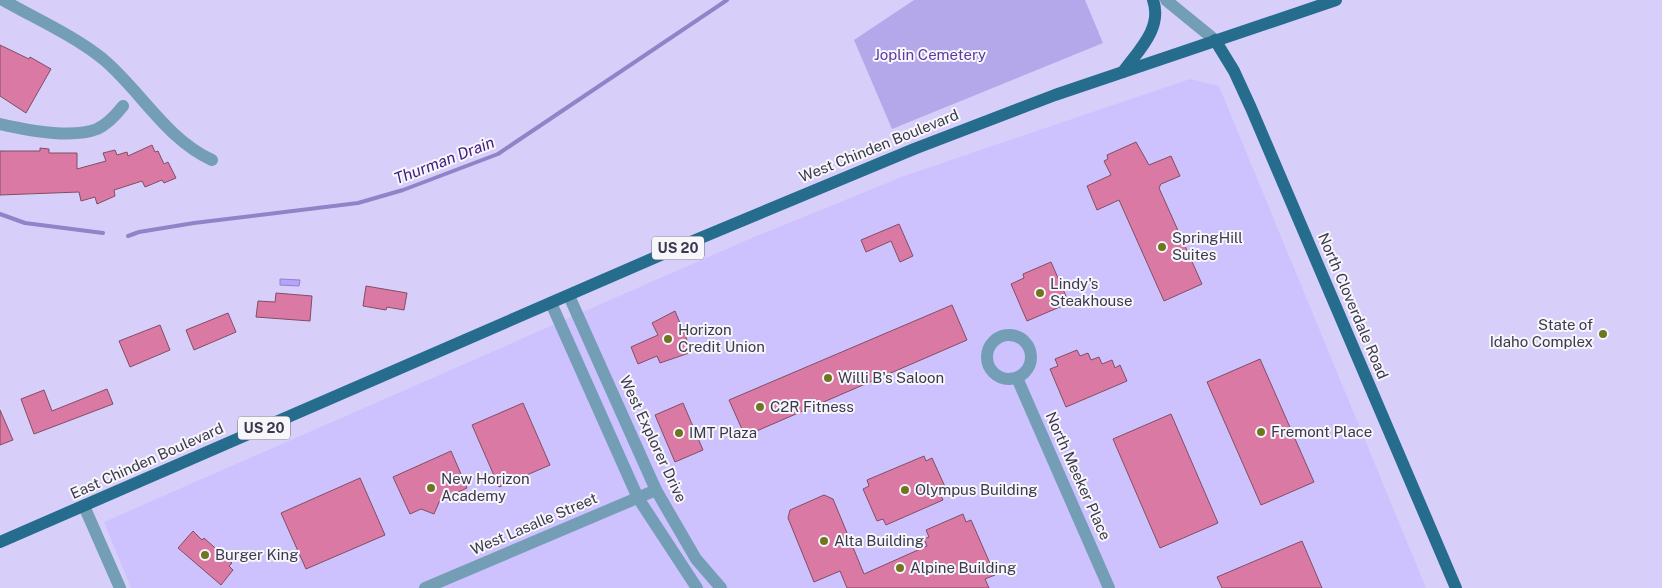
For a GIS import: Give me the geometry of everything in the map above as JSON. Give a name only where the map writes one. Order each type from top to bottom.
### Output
[{"type":"main road","points":[[1122,72],[1152,31],[1157,15],[1153,0]]},
{"type":"main road","name":"West Chinden Boulevard","points":[[444,350],[914,149],[1027,105],[1336,0]]},
{"type":"main road","name":"North Cloverdale Road","points":[[1215,40],[1234,71],[1251,108],[1456,588]]},
{"type":"main road","name":"East Chinden Boulevard","points":[[0,542],[444,350]]},
{"type":"street","points":[[3,0],[79,42],[103,59],[179,139],[197,153],[212,160]]},
{"type":"street","points":[[1166,0],[1215,40]]},
{"type":"street","points":[[0,124],[23,129],[81,134],[98,128],[114,118],[123,106]]},
{"type":"street","name":"West Explorer Drive","points":[[569,296],[656,490],[696,559],[721,588]]},
{"type":"street","points":[[552,303],[638,498],[697,588]]},
{"type":"street","name":"North Meeker Place","points":[[1017,378],[1109,588]]},
{"type":"street","name":"West Lasalle Street","points":[[425,588],[656,490]]},
{"type":"street","points":[[84,506],[120,588]]},
{"type":"shaded area","points":[[1190,79],[1219,86],[1426,588],[131,588],[104,522],[747,240],[904,176]]},
{"type":"shaded area","points":[[280,279],[300,280],[299,286],[280,285]]},
{"type":"green space","name":"Joplin Cemetery","points":[[914,0],[1085,0],[1103,43],[892,129],[854,40]]},
{"type":"building","points":[[0,45],[29,59],[30,57],[51,69],[26,113],[0,96]]},
{"type":"building","name":"SpringHill Suites","points":[[1136,142],[1149,165],[1171,156],[1180,176],[1161,184],[1159,188],[1202,284],[1164,301],[1119,200],[1097,210],[1087,186],[1111,175],[1104,161],[1108,159],[1107,155]]},
{"type":"building","points":[[152,145],[155,152],[158,151],[164,164],[168,162],[176,178],[164,183],[162,180],[145,187],[142,181],[114,190],[115,196],[97,204],[95,197],[81,201],[79,192],[0,195],[0,151],[40,151],[40,148],[49,149],[49,153],[77,153],[77,169],[106,161],[103,153],[115,150],[117,155],[127,152],[128,156]]},
{"type":"building","points":[[899,224],[913,256],[900,262],[891,241],[866,252],[861,240]]},
{"type":"building","name":"Lindy's Steakhouse","points":[[1051,262],[1069,303],[1027,321],[1011,284],[1024,278],[1023,274]]},
{"type":"building","points":[[366,286],[407,293],[404,310],[387,307],[386,310],[363,306]]},
{"type":"building","points":[[276,293],[312,296],[310,321],[256,317],[258,301],[275,302]]},
{"type":"building","points":[[952,305],[967,340],[745,436],[729,400]]},
{"type":"building","name":"Horizon Credit Union","points":[[675,311],[692,352],[660,363],[657,356],[638,364],[631,347],[658,335],[652,323]]},
{"type":"building","points":[[228,313],[236,332],[194,350],[186,330]]},
{"type":"building","points":[[160,325],[170,350],[130,367],[119,341]]},
{"type":"building","points":[[1077,350],[1080,356],[1088,353],[1091,360],[1099,357],[1102,364],[1112,360],[1115,368],[1120,365],[1127,381],[1066,407],[1050,369],[1058,366],[1055,359]]},
{"type":"building","name":"Fremont Place","points":[[1260,359],[1314,482],[1261,505],[1207,382]]},
{"type":"building","points":[[107,389],[113,404],[34,434],[21,399],[44,390],[52,411]]},
{"type":"building","points":[[523,403],[550,465],[499,487],[472,425]]},
{"type":"building","name":"IMT Plaza","points":[[683,403],[703,450],[675,462],[655,415]]},
{"type":"building","points":[[0,410],[13,440],[0,445]]},
{"type":"building","points":[[1171,414],[1218,523],[1160,548],[1113,439]]},
{"type":"building","points":[[451,451],[467,488],[440,500],[434,514],[421,509],[410,514],[393,477]]},
{"type":"building","name":"Olympus Building","points":[[924,456],[926,461],[932,458],[947,491],[940,494],[943,500],[886,525],[883,519],[877,521],[863,489],[869,486],[867,480]]},
{"type":"building","points":[[360,478],[385,535],[306,569],[281,513]]},
{"type":"building","points":[[824,495],[833,499],[864,574],[927,546],[924,539],[929,537],[926,530],[963,514],[966,522],[971,520],[995,575],[985,579],[989,588],[847,588],[840,571],[814,582],[788,518],[790,510]]},
{"type":"building","name":"Burger King","points":[[193,531],[202,540],[204,538],[232,563],[229,566],[233,570],[221,585],[178,548]]},
{"type":"building","points":[[1302,541],[1322,588],[1222,588],[1217,577]]},
{"type":"waterway","name":"Thurman Drain","points":[[128,236],[139,232],[194,223],[358,203],[403,190],[498,154],[727,0]]},
{"type":"waterway","name":"Thurman Drain","points":[[0,214],[25,223],[103,233]]},
{"type":"place","name":"SpringHill Suites","points":[[1162,247]]},
{"type":"place","name":"Lindy's Steakhouse","points":[[1040,293]]},
{"type":"place","name":"State of Idaho Complex","points":[[1603,334]]},
{"type":"place","name":"Horizon Credit Union","points":[[668,339]]},
{"type":"place","name":"Willi B's Saloon","points":[[828,378]]},
{"type":"place","name":"C2R Fitness","points":[[760,407]]},
{"type":"place","name":"Fremont Place","points":[[1261,432]]},
{"type":"place","name":"IMT Plaza","points":[[679,433]]},
{"type":"place","name":"New Horizon Academy","points":[[431,488]]},
{"type":"place","name":"Olympus Building","points":[[905,490]]},
{"type":"place","name":"Alta Building","points":[[824,541]]},
{"type":"place","name":"Burger King","points":[[205,555]]},
{"type":"place","name":"Alpine Building","points":[[900,568]]}]
